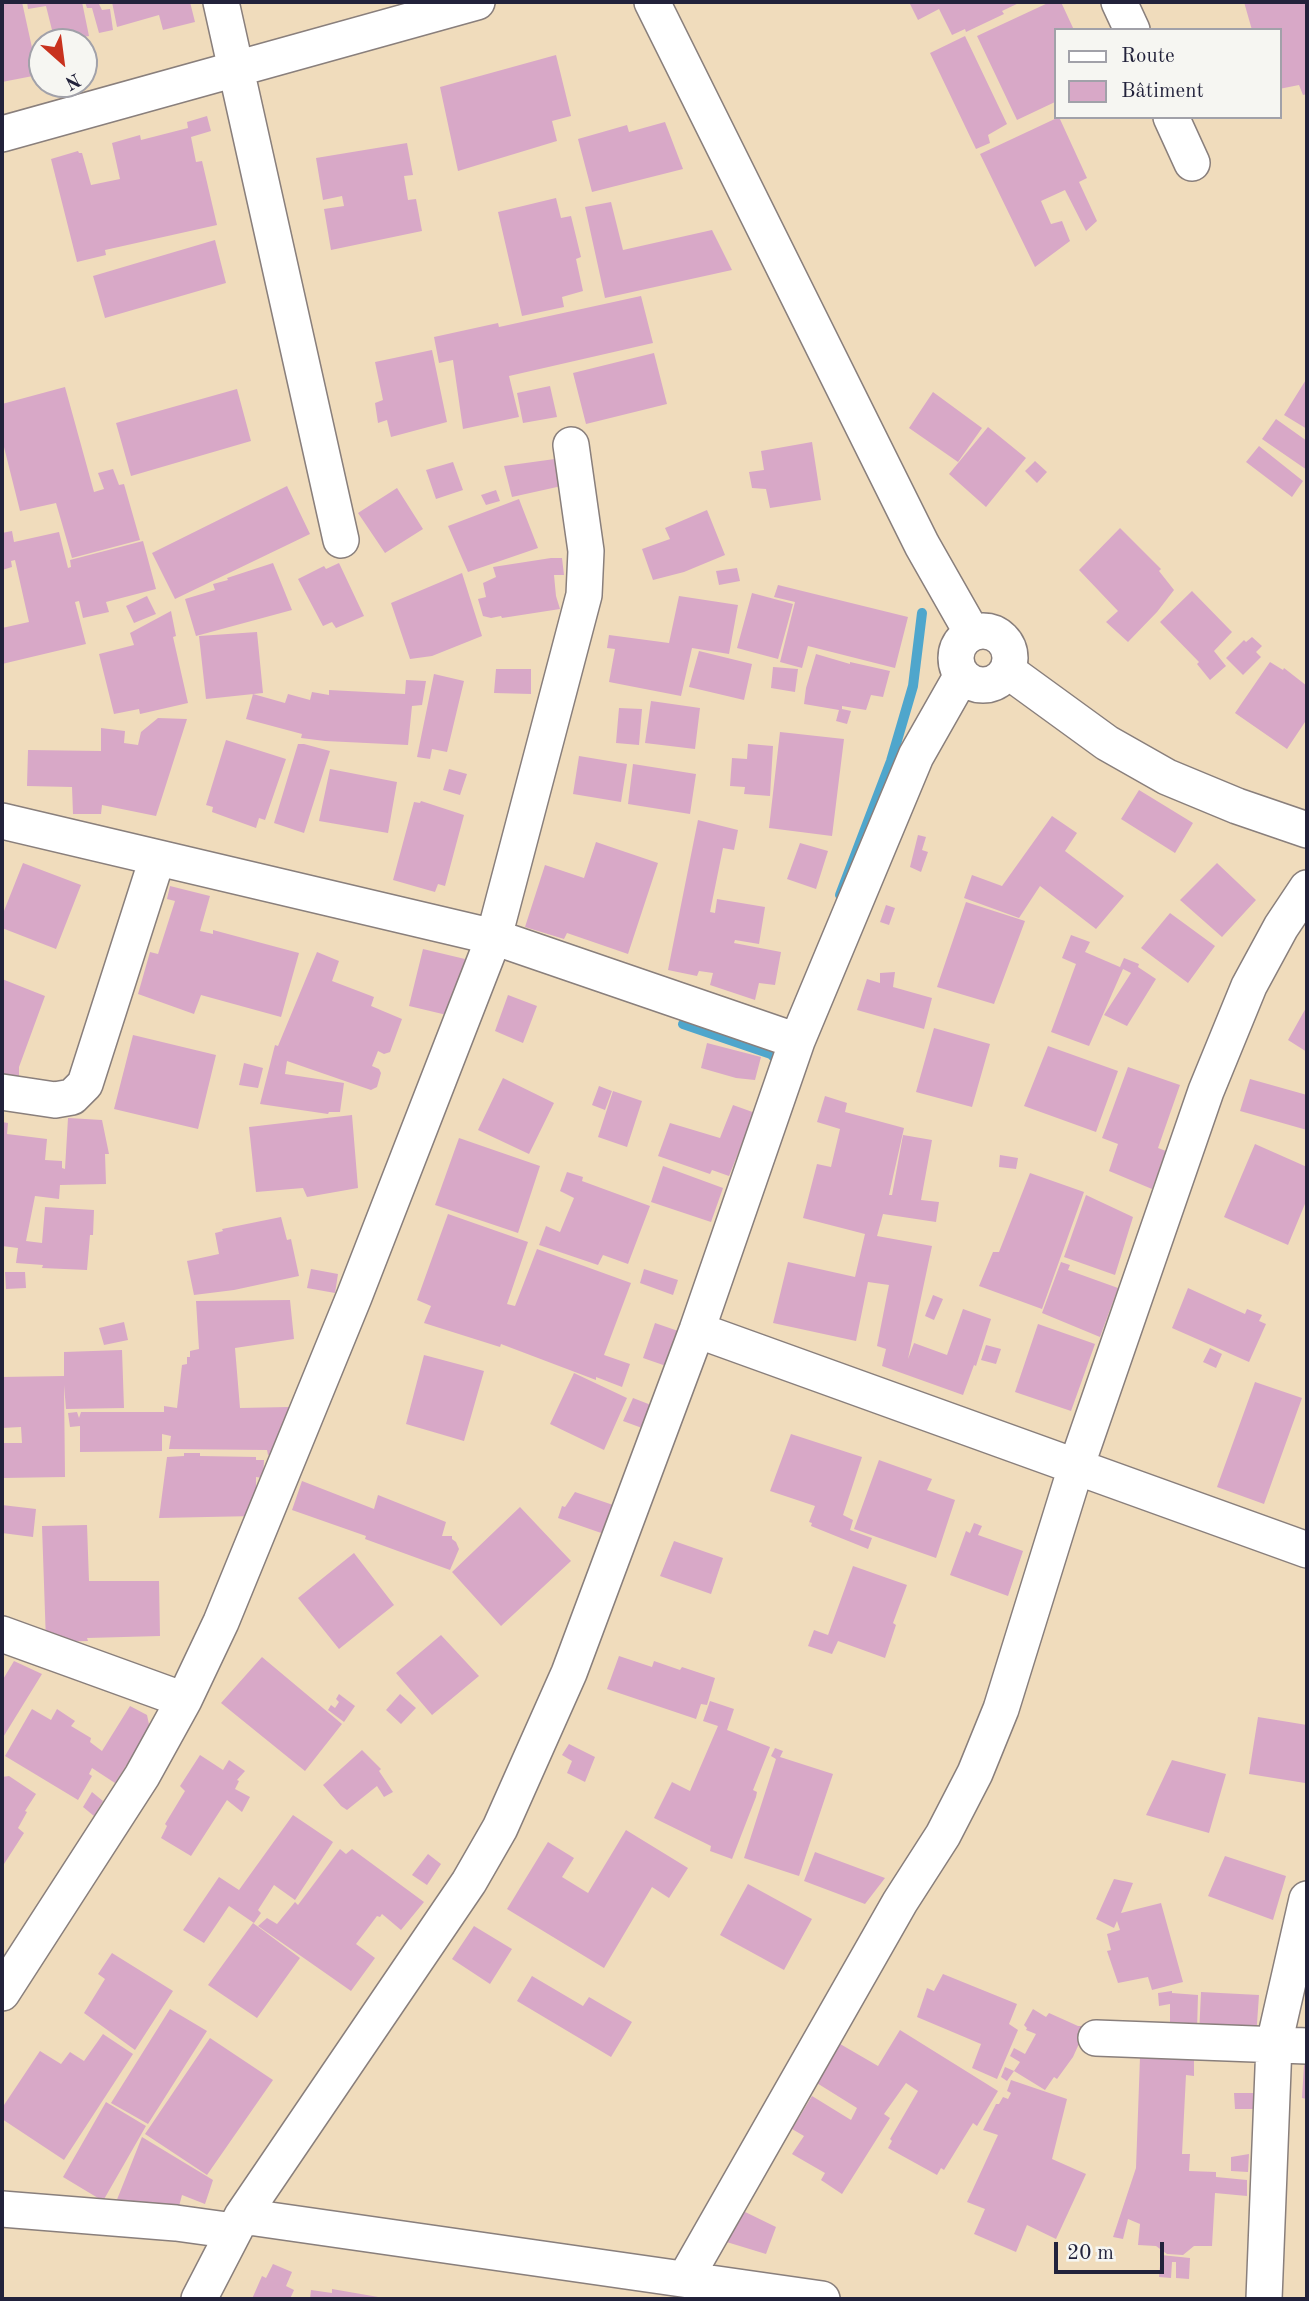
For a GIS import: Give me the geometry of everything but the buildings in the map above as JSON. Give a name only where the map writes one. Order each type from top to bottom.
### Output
[{"type":"street","points":[[221,2],[341,540]]},
{"type":"street","points":[[2,134],[477,2]]},
{"type":"street","points":[[652,2],[916,532],[972,634]]},
{"type":"street","points":[[1119,2],[1131,28]]},
{"type":"street","points":[[1172,119],[1192,163]]},
{"type":"street","points":[[2,1993],[142,1776],[184,1700],[220,1622],[354,1297],[494,937],[583,595],[586,551],[571,445]]},
{"type":"street","points":[[981,631],[1000,636],[1010,652],[1008,671],[1003,678],[986,685],[969,681],[962,675],[956,657],[958,647],[972,634],[981,631]]},
{"type":"street","points":[[1008,671],[1107,743],[1167,777],[1237,806],[1307,830]]},
{"type":"street","points":[[199,2299],[238,2223],[469,1882],[500,1828],[569,1673],[697,1331],[797,1041],[916,756],[962,675]]},
{"type":"street","points":[[2,821],[494,937],[797,1041]]},
{"type":"street","points":[[2,1092],[55,1100],[72,1097],[85,1084],[157,859]]},
{"type":"street","points":[[685,2279],[900,1902],[943,1835],[975,1773],[1001,1709],[1076,1467],[1206,1091],[1249,986],[1281,927],[1307,888]]},
{"type":"street","points":[[697,1331],[1307,1550]]},
{"type":"street","points":[[2,1634],[184,1700]]},
{"type":"street","points":[[1264,2299],[1307,1899]]},
{"type":"street","points":[[1096,2038],[1290,2045]]},
{"type":"street","points":[[2,2209],[176,2223],[238,2223],[685,2279],[822,2299]]},
{"type":"waterway","points":[[840,895],[891,761],[913,686],[922,613]]},
{"type":"waterway","points":[[683,1024],[771,1054],[780,1066]]}]
